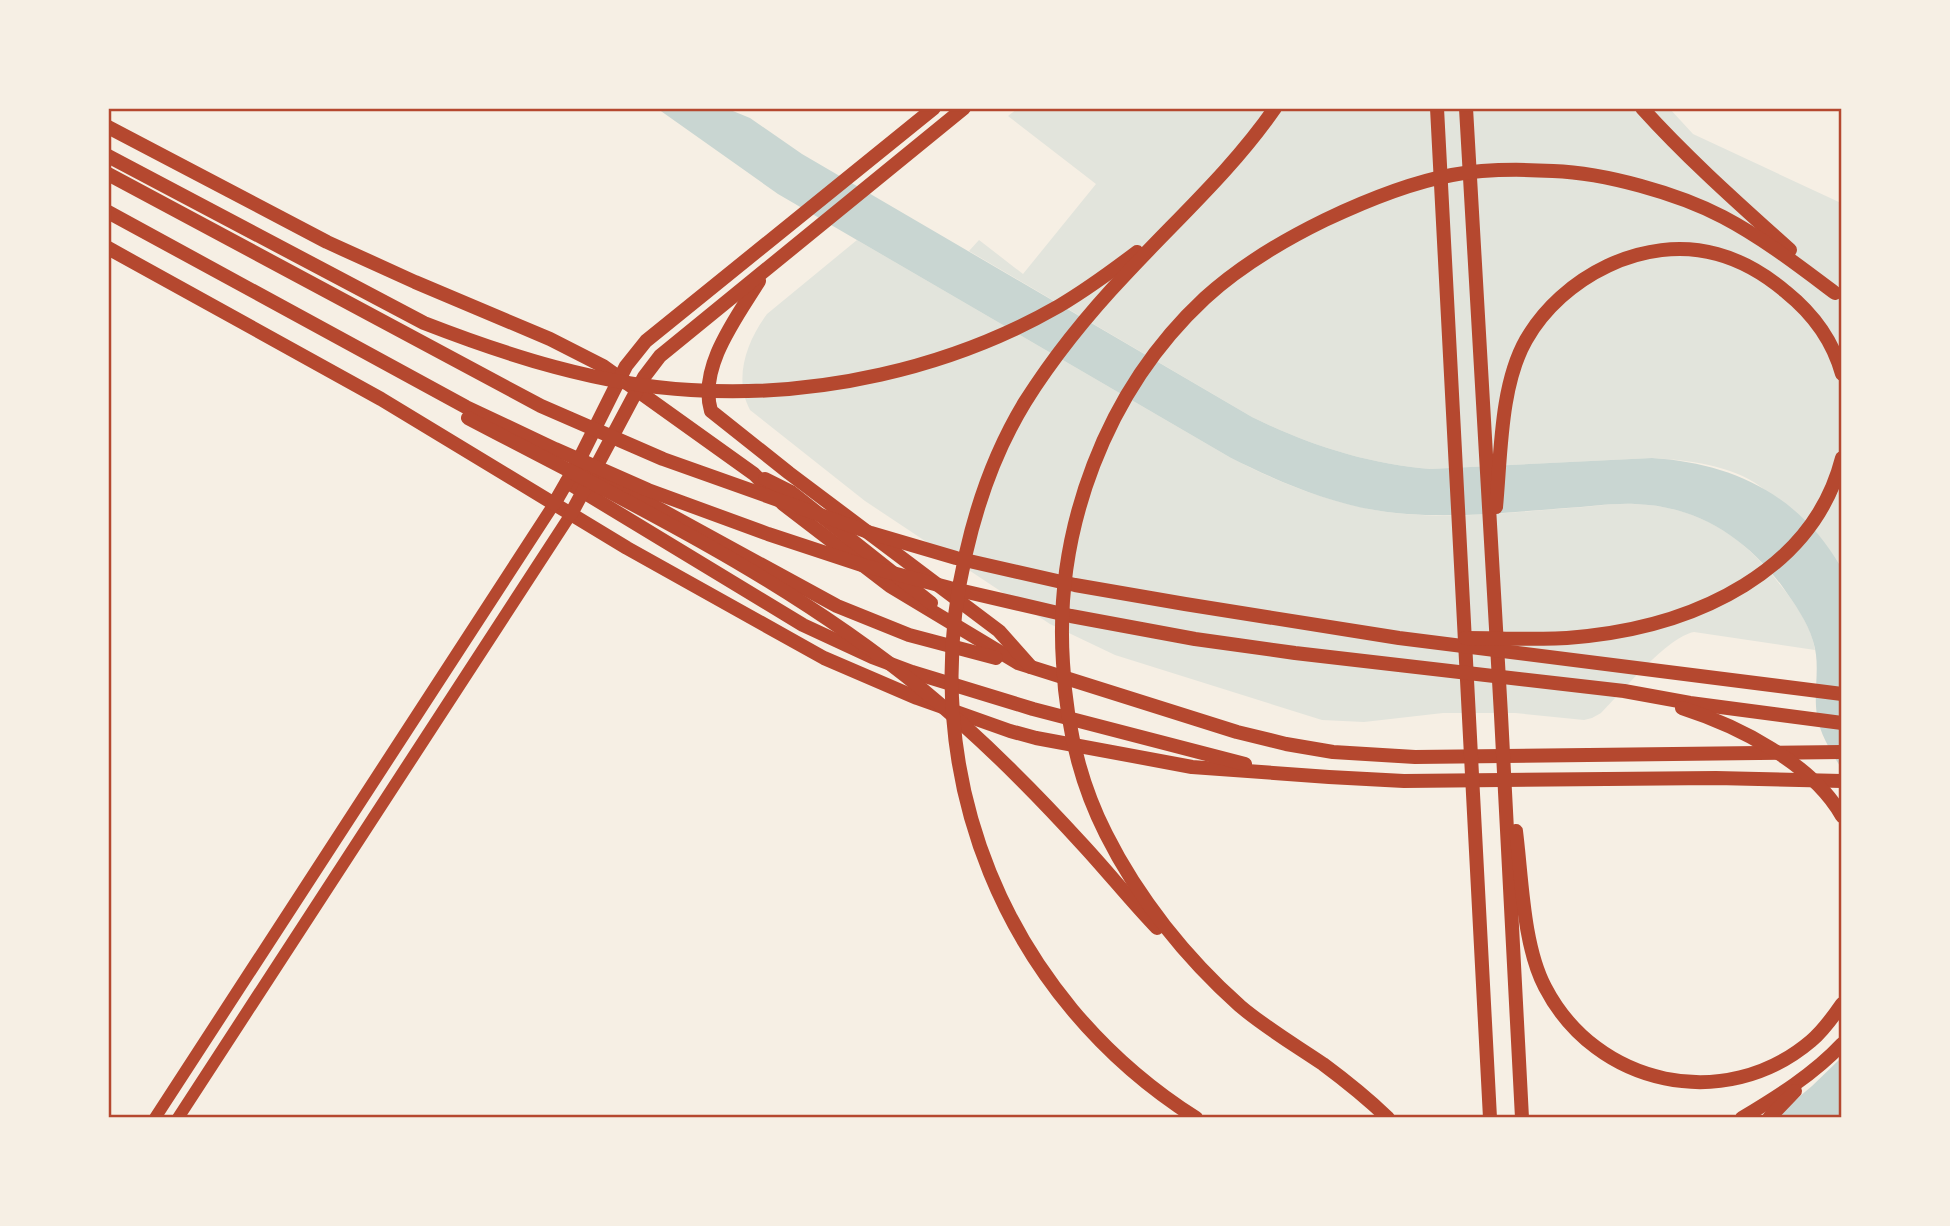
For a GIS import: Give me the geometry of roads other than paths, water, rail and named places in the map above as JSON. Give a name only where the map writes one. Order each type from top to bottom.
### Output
[{"type":"main road","points":[[155,1118],[554,504],[620,377],[635,354],[646,341],[934,108]]},
{"type":"main road","points":[[178,1118],[570,514],[650,368],[660,356],[964,108]]},
{"type":"main road","points":[[1196,1118],[1141,1079],[1079,1019],[1016,930],[995,887],[971,821],[960,770],[951,692],[952,633],[973,522],[999,452],[1024,404],[1068,340],[1126,273],[1227,170],[1275,108]]},
{"type":"main road","points":[[1437,108],[1490,1118]]},
{"type":"main road","points":[[1466,108],[1522,1118]]},
{"type":"main road","points":[[1642,108],[1668,138],[1729,197],[1838,296]]},
{"type":"main road","points":[[108,127],[315,236],[380,267],[585,355],[620,377],[754,474],[783,504],[890,586],[975,639],[1025,665]]},
{"type":"main road","points":[[108,156],[424,323],[478,344],[558,367],[607,379],[690,390],[767,391],[841,384],[918,365],[961,350],[1057,308],[1095,283],[1183,216]]},
{"type":"main road","points":[[1240,1006],[1171,933],[1143,895],[1105,833],[1090,797],[1071,734],[1065,694],[1061,617],[1069,551],[1084,492],[1121,405],[1137,379],[1179,324],[1232,276],[1271,248],[1320,223],[1363,203],[1421,182],[1492,171],[1554,171],[1602,177],[1684,200],[1722,216],[1750,233],[1838,296]]},
{"type":"main road","points":[[108,174],[541,406],[663,459],[871,533],[944,554],[1076,585],[1399,638],[1842,694]]},
{"type":"main road","points":[[108,212],[466,407],[555,449],[648,490],[768,534],[875,568],[1071,617],[1195,639],[1624,691],[1690,703],[1842,723]]},
{"type":"main road","points":[[108,248],[381,399],[627,548],[824,658],[930,703],[1036,738],[1192,767],[1329,777],[1404,781],[1716,778],[1842,781]]},
{"type":"main road","points":[[1491,550],[1507,400],[1511,377],[1519,356],[1526,340],[1547,312],[1574,285],[1602,268],[1648,253],[1682,249],[1716,254],[1741,262],[1763,274],[1799,302],[1814,318],[1836,355],[1842,374]]},
{"type":"main road","points":[[765,271],[734,321],[714,361],[707,400],[711,411],[999,631],[1025,665]]},
{"type":"main road","points":[[333,334],[455,411],[652,514],[741,564],[810,607],[884,660],[922,689],[996,754],[1083,845],[1155,926],[1198,968],[1240,1006],[1349,1083],[1388,1118]]},
{"type":"main road","points":[[1399,638],[1544,639],[1587,636],[1637,628],[1725,597],[1776,563],[1791,548],[1822,508],[1842,458]]},
{"type":"main road","points":[[577,464],[837,606],[909,635],[1025,665],[1237,732],[1286,744],[1333,752],[1415,757],[1834,752]]},
{"type":"main road","points":[[567,482],[803,625],[872,657],[1033,709],[1279,772]]},
{"type":"main road","points":[[1624,691],[1688,709],[1759,740],[1812,780],[1842,816]]},
{"type":"main road","points":[[1501,715],[1527,925],[1534,961],[1557,1007],[1591,1044],[1626,1066],[1655,1076],[1690,1082],[1720,1081],[1752,1074],[1790,1056],[1811,1041],[1829,1023],[1842,1004]]},
{"type":"main road","points":[[1742,1118],[1786,1089],[1837,1049]]},
{"type":"main road","points":[[1769,1118],[1837,1049]]}]
